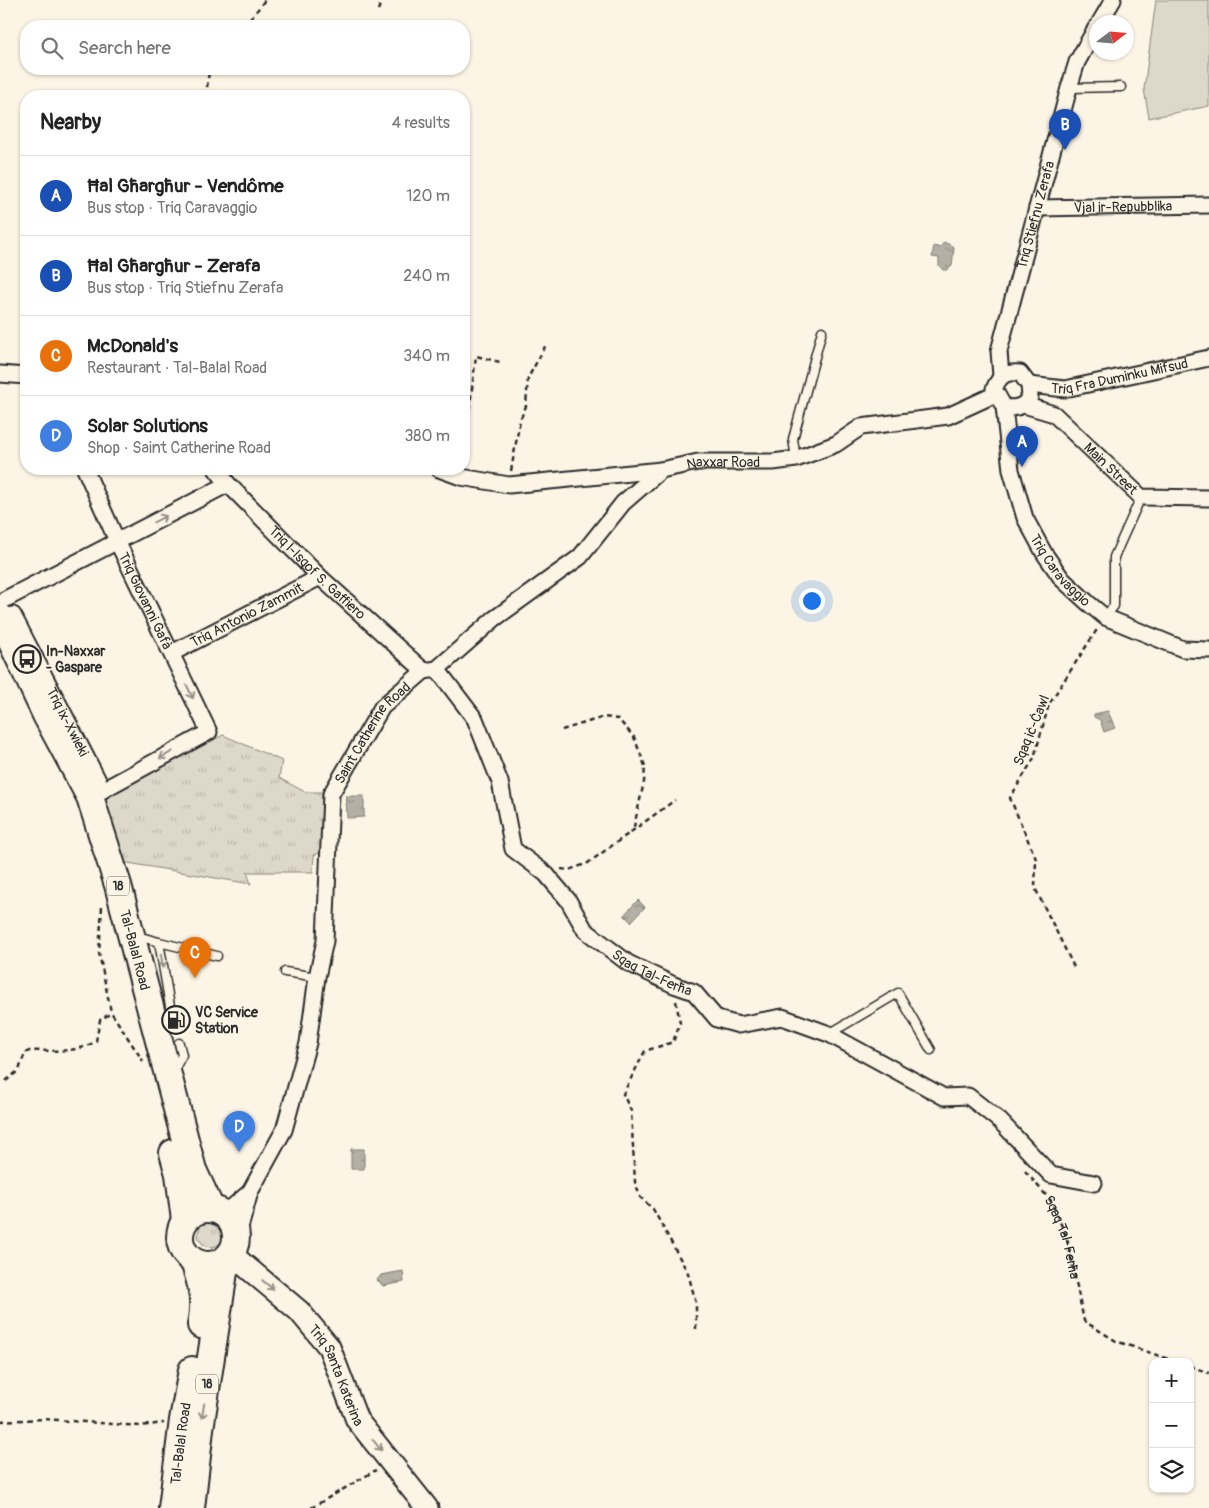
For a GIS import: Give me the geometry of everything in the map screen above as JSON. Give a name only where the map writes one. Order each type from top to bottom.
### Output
[{"type":"highway","name":"Tal-Balal Road","points":[[2,607],[46,714],[96,794],[130,934],[160,1078],[185,1220],[180,1242],[185,1254],[194,1262],[202,1285],[203,1316],[183,1420],[172,1508]]},
{"type":"highway","name":"Tal-Balal Road","points":[[0,659],[74,805],[103,891],[160,1078],[193,1170],[217,1211],[231,1221],[235,1228],[196,1457],[191,1508]]},
{"type":"highway","points":[[185,1220],[197,1211],[217,1211]]},
{"type":"highway","points":[[194,1262],[212,1265],[231,1252]]},
{"type":"main road","name":"Triq Santa Katerina","points":[[231,1252],[299,1312],[329,1347],[357,1420],[427,1508]]},
{"type":"street","points":[[1104,15],[1113,0]]},
{"type":"street","name":"Triq Stiefnu Zerafa","points":[[1001,376],[999,351],[1069,88],[1077,62],[1089,41]]},
{"type":"street","name":"Vjal ir-Repubblika","points":[[1037,208],[1209,205]]},
{"type":"street","name":"Triq Fra Duminku Mifsud","points":[[1029,385],[1065,389],[1209,358]]},
{"type":"street","points":[[1008,372],[1020,373],[1029,385],[1030,397],[1024,405],[1015,409],[1004,407],[994,389],[1001,376],[1008,372]]},
{"type":"street","points":[[0,374],[20,375]]},
{"type":"street","name":"Naxxar Road","points":[[456,475],[509,485],[661,470],[698,462],[773,462],[796,459],[836,444],[861,427],[948,416],[996,394]]},
{"type":"street","name":"Main Street","points":[[1024,405],[1054,414],[1141,497],[1209,498]]},
{"type":"street","name":"Triq Caravaggio","points":[[1004,407],[1011,470],[1025,518],[1044,553],[1062,579],[1105,617],[1183,649],[1209,650]]},
{"type":"street","name":"Saint Catherine Road","points":[[250,1192],[284,1130],[308,1043],[317,977],[325,941],[331,794],[382,707],[494,619],[580,557],[623,503],[661,470]]},
{"type":"street","name":"Triq Giovanni Gafà","points":[[88,475],[117,541],[209,732],[96,794]]},
{"type":"street","name":"Triq l-Isqof S. Gaffiero","points":[[221,475],[320,577],[430,670]]},
{"type":"street","points":[[2,607],[117,541],[228,484]]},
{"type":"street","name":"Triq Antonio Zammit","points":[[172,653],[320,577]]},
{"type":"street","name":"Sqaq Tal-Ferħa","points":[[430,670],[475,719],[500,782],[513,849],[546,874],[568,900],[585,930],[628,963],[674,985],[694,992],[717,1019],[739,1025],[782,1017],[829,1034],[944,1097],[968,1096],[1000,1121],[1051,1175],[1094,1183]]},
{"type":"street","points":[[217,1211],[250,1192]]},
{"type":"street","points":[[231,1252],[250,1192]]},
{"type":"lane","points":[[1069,88],[1121,87]]},
{"type":"lane","points":[[796,459],[793,439],[822,331]]},
{"type":"lane","points":[[1105,617],[1114,606],[1114,557],[1141,497]]},
{"type":"lane","points":[[130,934],[217,956]]},
{"type":"lane","points":[[159,942],[171,1012]]},
{"type":"lane","points":[[285,972],[317,977]]},
{"type":"lane","points":[[829,1034],[898,993],[932,1050]]},
{"type":"lane","points":[[160,1078],[182,1055],[179,1044]]},
{"type":"path","points":[[250,20],[265,0]]},
{"type":"path","points":[[378,10],[382,0]]},
{"type":"path","points":[[207,90],[209,75]]},
{"type":"path","points":[[509,485],[520,420],[526,406],[528,378],[547,342]]},
{"type":"path","points":[[470,404],[476,356],[500,362]]},
{"type":"path","name":"Sqaq iċ-Ċawl","points":[[1074,967],[1035,888],[1036,859],[1010,798],[1034,758],[1050,704],[1105,617]]},
{"type":"path","points":[[562,730],[604,717],[618,719],[634,737],[645,766],[644,782],[633,831]]},
{"type":"path","points":[[546,874],[553,869],[569,870],[588,864],[675,800]]},
{"type":"path","points":[[103,891],[99,953],[111,1012],[160,1078]]},
{"type":"path","points":[[674,985],[680,1023],[673,1042],[645,1051],[623,1094],[631,1112],[635,1182],[640,1197],[652,1209],[688,1273],[696,1303],[696,1329]]},
{"type":"path","points":[[6,1081],[19,1070],[25,1053],[29,1051],[75,1050],[88,1047],[96,1041],[100,1020],[111,1012]]},
{"type":"path","name":"Sqaq Tal-Ferħa","points":[[1019,1164],[1050,1201],[1067,1238],[1084,1321],[1116,1340],[1166,1358]]},
{"type":"path","points":[[1194,1367],[1209,1373]]},
{"type":"path","points":[[0,1421],[44,1419],[140,1426],[183,1420]]},
{"type":"path","points":[[311,1508],[391,1461]]},
{"type":"green space","points":[[1156,0],[1209,0],[1209,106],[1149,118],[1144,89]]},
{"type":"green space","points":[[223,735],[282,761],[279,778],[305,792],[324,792],[322,852],[314,855],[313,872],[247,872],[251,884],[122,862],[102,797]]},
{"type":"green space","points":[[211,1221],[220,1225],[224,1234],[220,1243],[211,1247],[202,1243],[198,1234],[202,1225]]},
{"type":"water","points":[[944,242],[954,247],[952,266],[947,270],[943,270],[939,266],[939,258],[932,257],[934,246],[940,248]]},
{"type":"water","points":[[1108,711],[1115,728],[1104,732],[1100,720],[1094,717],[1094,714]]},
{"type":"water","points":[[346,796],[364,796],[364,817],[347,818]]},
{"type":"water","points":[[638,900],[645,907],[631,922],[624,915]]},
{"type":"water","points":[[351,1149],[364,1149],[364,1169],[351,1169]]},
{"type":"water","points":[[403,1271],[404,1282],[383,1286],[377,1280],[381,1275]]},
{"type":"place","name":"Ħal Għargħur - Zerafa","points":[[1065,150]]},
{"type":"place","name":"Ħal Għargħur - Vendôme","points":[[1022,467]]},
{"type":"place","name":"In-Naxxar - Gaspare","points":[[27,659]]},
{"type":"place","name":"McDonald's","points":[[195,978]]},
{"type":"place","name":"VC Service Station","points":[[176,1020]]},
{"type":"place","name":"Solar Solutions","points":[[239,1152]]}]
